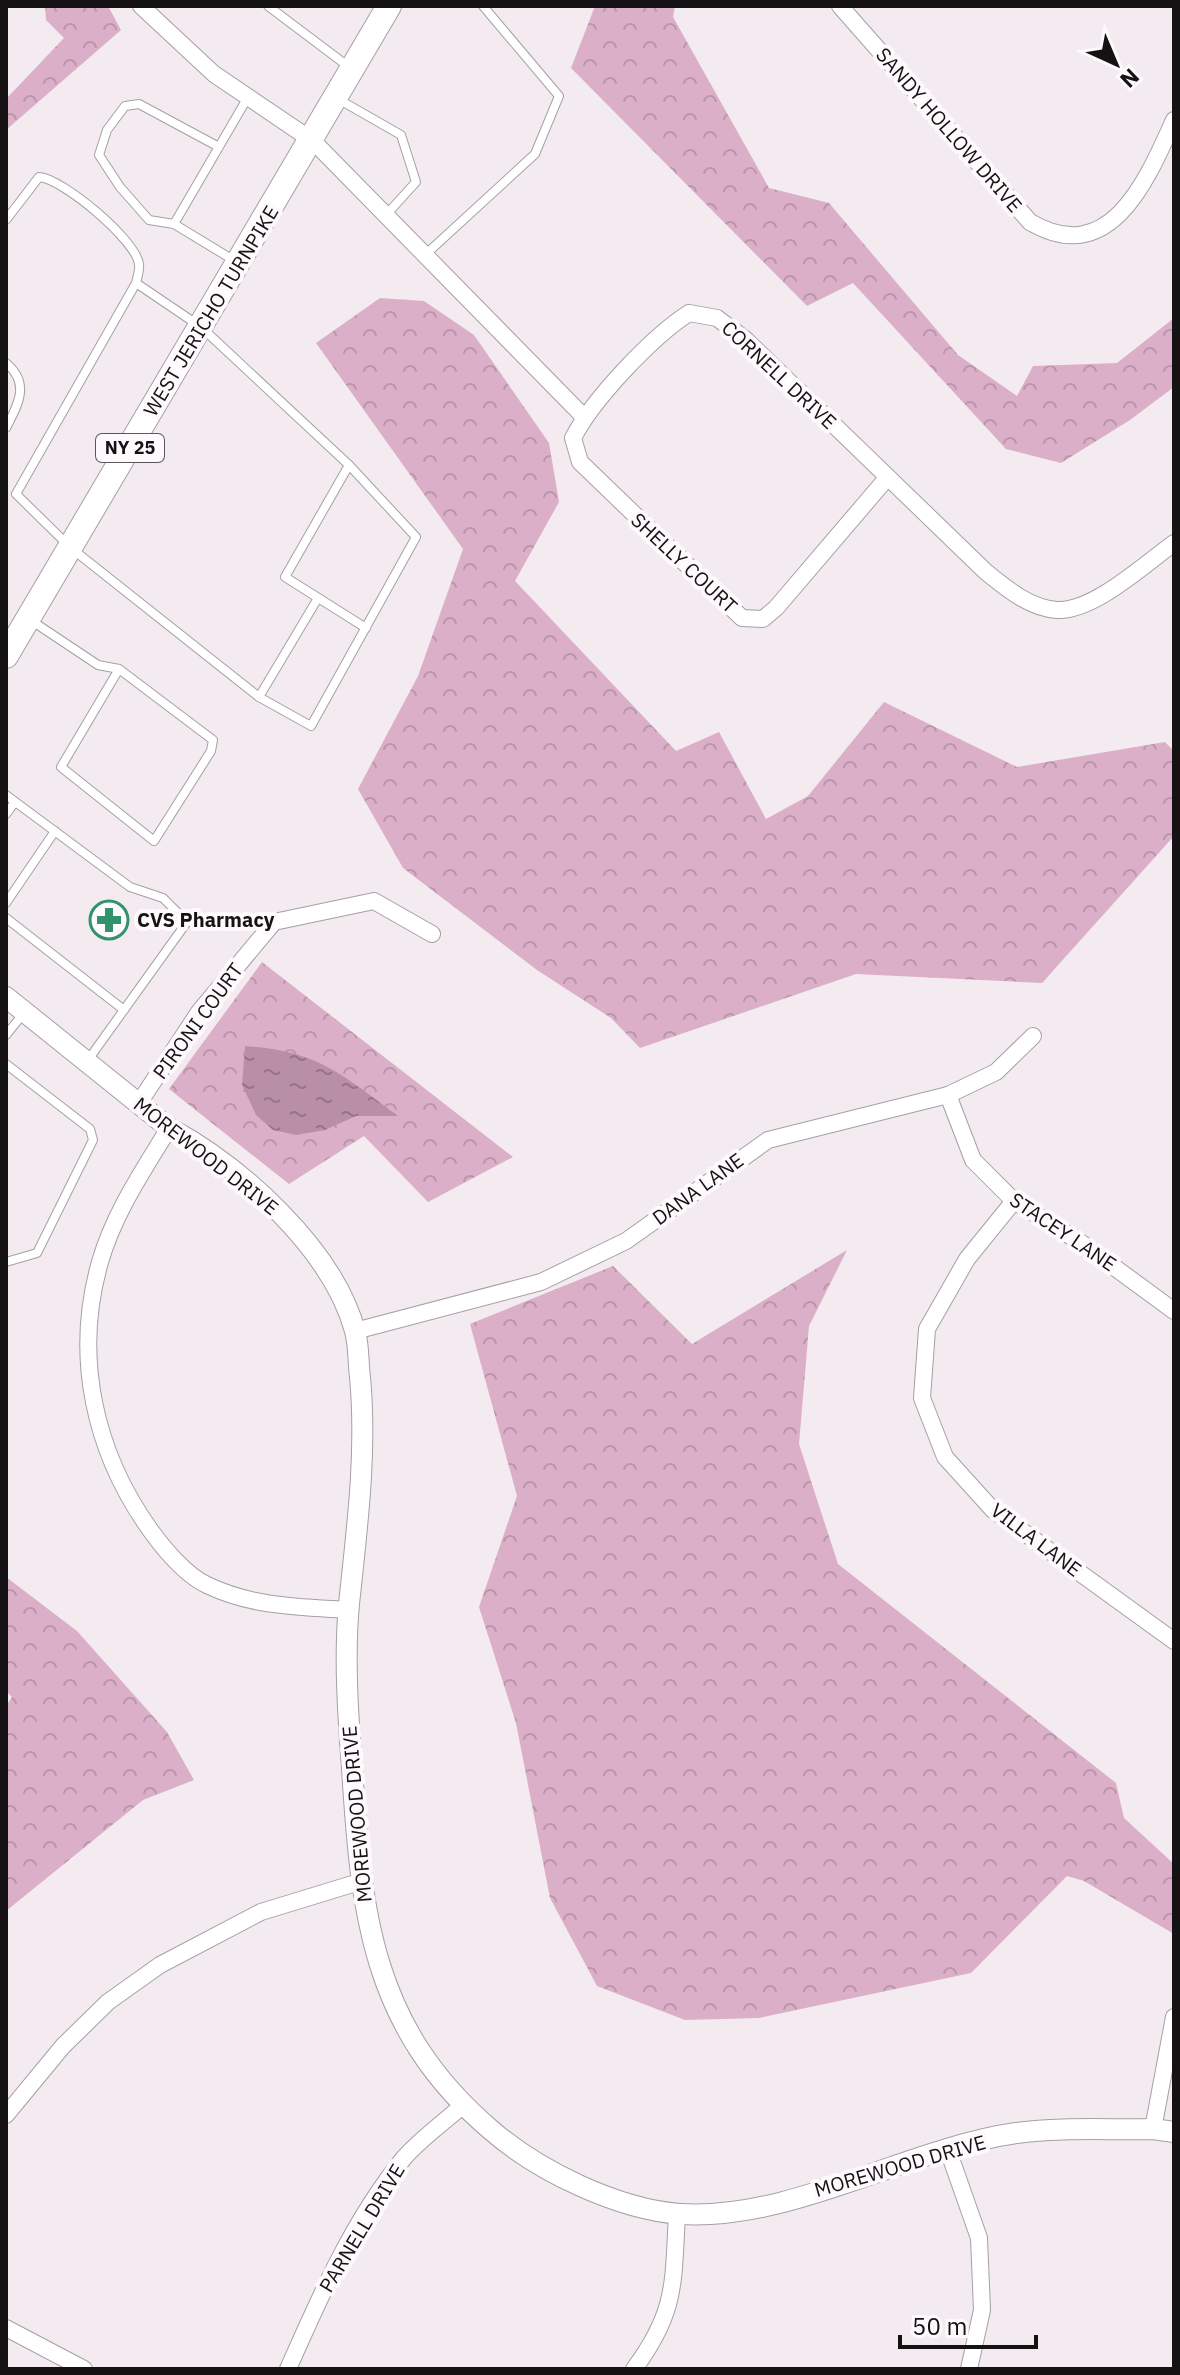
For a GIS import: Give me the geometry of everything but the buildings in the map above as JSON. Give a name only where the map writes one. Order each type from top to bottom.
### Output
[{"type":"main road","name":"WEST JERICHO TURNPIKE","points":[[6,656],[313,141],[388,6]]},
{"type":"street","points":[[141,6],[214,74],[313,141],[584,417]]},
{"type":"street","name":"SANDY HOLLOW DRIVE","points":[[840,6],[1030,222],[1048,232],[1070,236],[1091,234],[1112,220],[1146,182],[1174,120]]},
{"type":"street","name":"CORNELL DRIVE","points":[[584,417],[669,326],[689,313],[717,318],[746,340],[986,572],[1017,597],[1057,610],[1091,602],[1174,543]]},
{"type":"street","name":"SHELLY COURT","points":[[584,417],[573,438],[580,462],[742,618],[763,619],[776,608],[887,478]]},
{"type":"street","name":"PIRONI COURT","points":[[139,1103],[199,1012],[274,922],[374,901],[432,934]]},
{"type":"street","name":"MOREWOOD DRIVE","points":[[6,997],[169,1128],[195,1142],[265,1197],[320,1257],[355,1331],[364,1424],[348,1610],[349,1730],[359,1882],[376,1964],[399,2015],[427,2061],[462,2106],[517,2153],[560,2176],[622,2200],[677,2214],[727,2213],[773,2204],[948,2150],[1017,2133],[1153,2129],[1174,2132]]},
{"type":"street","name":"DANA LANE","points":[[355,1331],[541,1282],[626,1241],[768,1140],[948,1095],[996,1072],[1033,1036]]},
{"type":"street","name":"STACEY LANE","points":[[948,1095],[973,1160],[1014,1201],[1080,1242],[1174,1311]]},
{"type":"street","points":[[169,1128],[115,1219],[99,1264],[86,1348],[101,1438],[127,1497],[163,1547],[203,1584],[260,1605],[348,1610]]},
{"type":"street","name":"VILLA LANE","points":[[1014,1201],[967,1259],[927,1329],[922,1398],[945,1457],[993,1510],[1174,1641]]},
{"type":"street","points":[[6,2115],[63,2046],[108,2002],[160,1965],[261,1912],[359,1882]]},
{"type":"street","points":[[1153,2129],[1174,2017]]},
{"type":"street","name":"PARNELL DRIVE","points":[[288,2369],[332,2271],[372,2203],[404,2157],[462,2106]]},
{"type":"street","points":[[948,2150],[979,2238],[982,2310],[969,2369]]},
{"type":"street","points":[[634,2369],[659,2335],[673,2291],[677,2214]]},
{"type":"street","points":[[6,2328],[84,2369]]},
{"type":"lane","points":[[268,6],[353,70]]},
{"type":"lane","points":[[425,255],[535,154],[559,96],[483,6]]},
{"type":"lane","points":[[174,224],[248,97]]},
{"type":"lane","points":[[337,98],[401,135],[416,182],[386,216]]},
{"type":"lane","points":[[219,147],[139,104],[125,106],[107,130],[99,155],[120,187],[149,220],[174,224],[239,263]]},
{"type":"lane","points":[[6,220],[28,186],[39,177],[50,177],[78,196],[130,244],[139,264],[136,283],[16,494]]},
{"type":"lane","points":[[6,486],[71,548],[259,697],[311,726],[416,537],[349,465],[201,327],[136,283]]},
{"type":"lane","points":[[6,363],[18,373],[23,390],[6,428]]},
{"type":"lane","points":[[349,465],[285,577],[366,628]]},
{"type":"lane","points":[[259,697],[318,598]]},
{"type":"lane","points":[[28,619],[98,665],[119,669],[213,740],[211,751],[154,841],[61,767],[119,669]]},
{"type":"lane","points":[[6,795],[130,887],[163,898],[187,922],[87,1061]]},
{"type":"lane","points":[[6,814],[15,802]]},
{"type":"lane","points":[[6,903],[55,831]]},
{"type":"lane","points":[[6,918],[124,1010]]},
{"type":"lane","points":[[6,1035],[24,1012]]},
{"type":"lane","points":[[6,1064],[90,1129],[93,1140],[37,1253],[6,1262]]},
{"type":"green space","points":[[45,6],[108,6],[121,30],[6,130],[6,99],[64,38],[46,20]]},
{"type":"green space","points":[[595,6],[675,6],[673,17],[769,188],[829,203],[958,355],[1017,396],[1033,366],[1117,363],[1174,318],[1174,387],[1130,420],[1061,463],[1006,449],[853,283],[807,306],[571,68]]},
{"type":"green space","points":[[380,298],[424,301],[474,335],[549,443],[559,502],[515,581],[676,751],[719,732],[766,819],[808,796],[884,702],[1017,767],[1165,742],[1174,751],[1174,836],[1042,983],[856,974],[640,1048],[611,1018],[537,970],[403,868],[358,789],[418,676],[463,549],[316,343]]},
{"type":"green space","points":[[262,962],[513,1157],[428,1202],[364,1136],[289,1184],[169,1089]]},
{"type":"green space","points":[[847,1250],[809,1326],[799,1444],[838,1564],[1116,1783],[1124,1818],[1174,1864],[1174,1934],[1084,1881],[1067,1876],[971,1973],[759,2018],[685,2020],[597,1986],[550,1898],[516,1723],[479,1607],[517,1496],[470,1324],[613,1266],[692,1344]]},
{"type":"green space","points":[[6,1577],[77,1631],[167,1732],[194,1780],[143,1800],[6,1911],[6,1706],[12,1697],[6,1691]]},
{"type":"water","points":[[245,1046],[311,1059],[344,1077],[398,1116],[356,1116],[325,1130],[296,1135],[273,1130],[256,1115],[242,1085]]},
{"type":"place","name":"CVS Pharmacy","points":[[109,920]]}]
